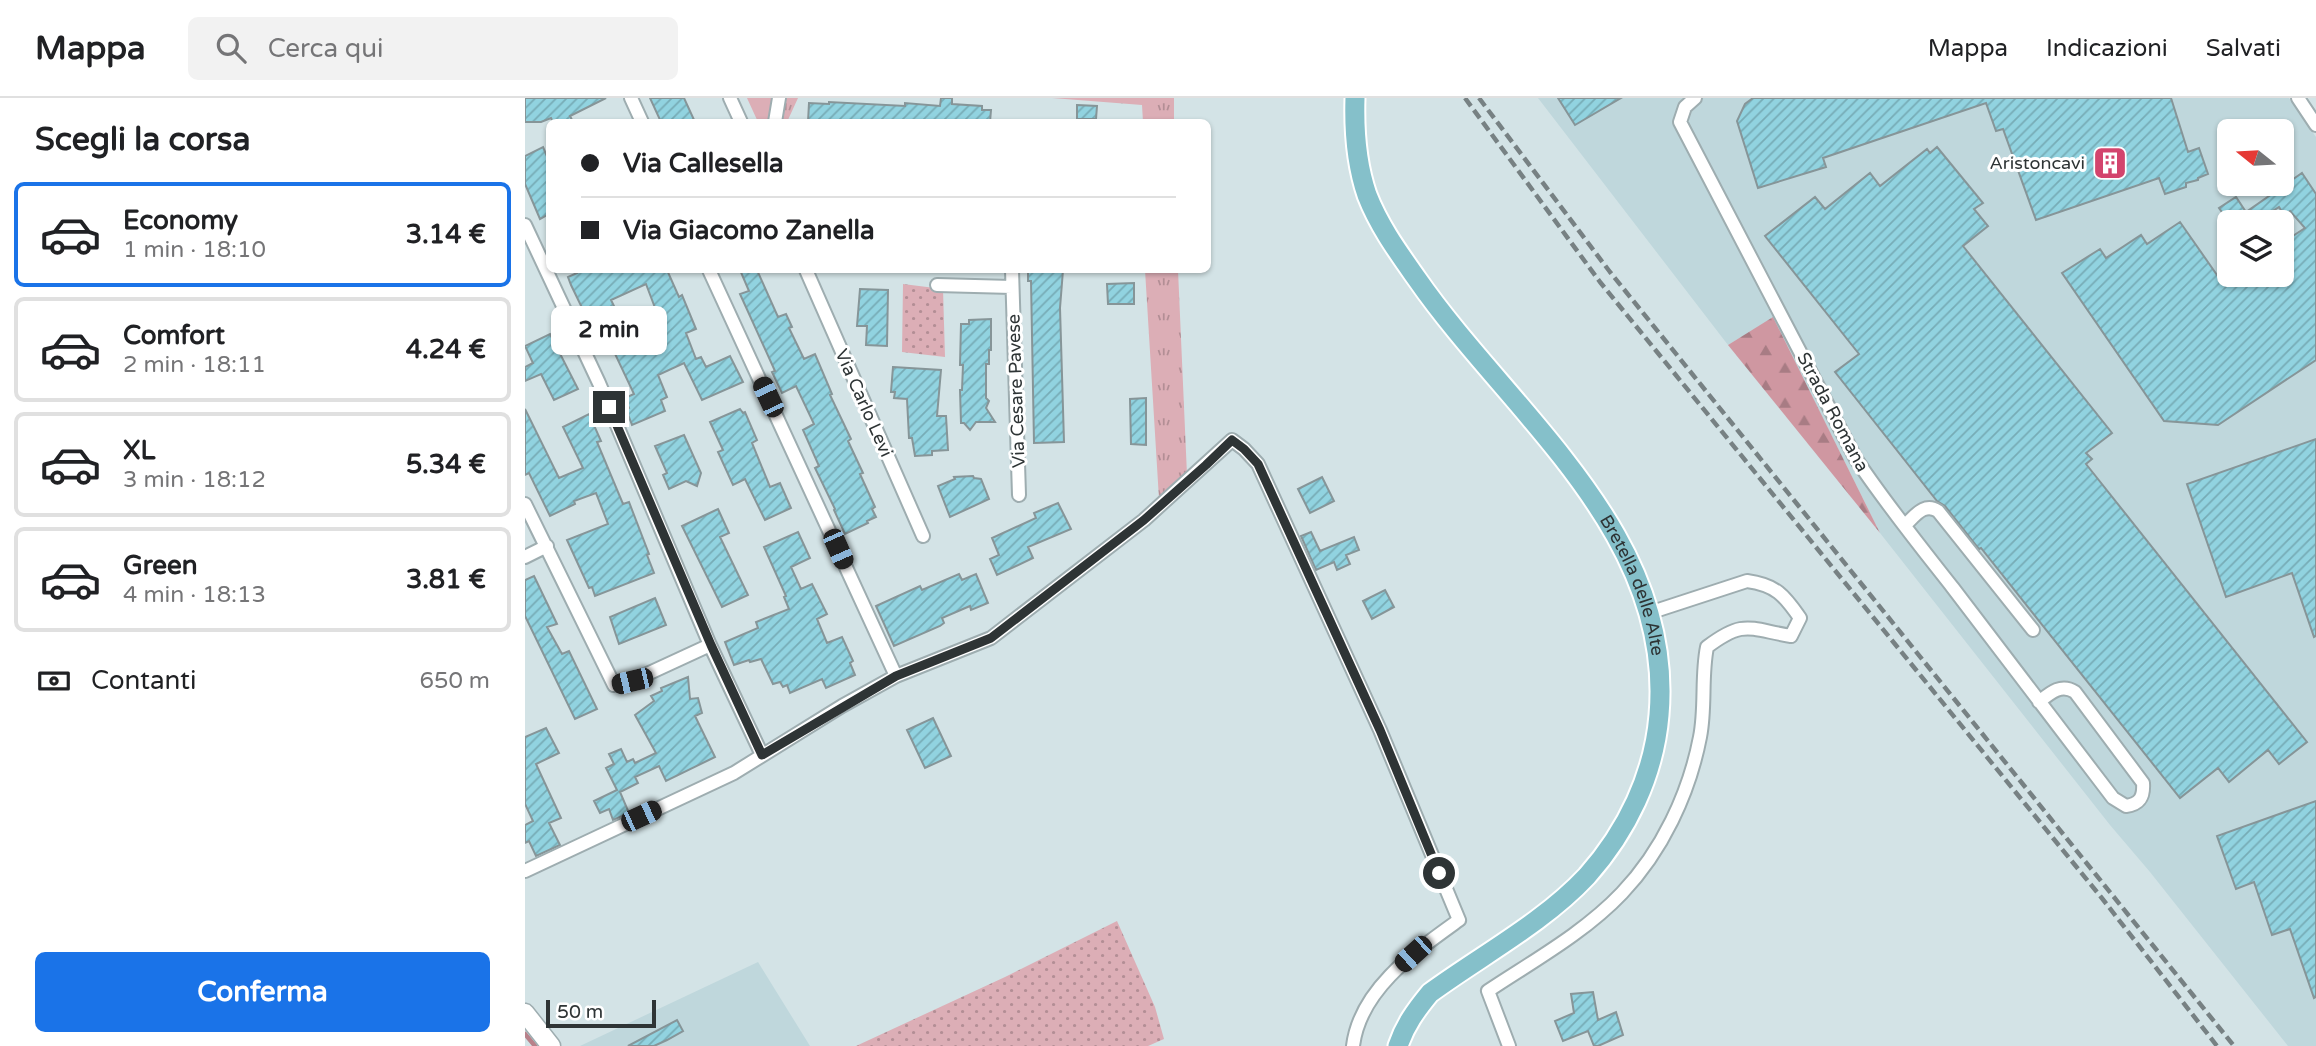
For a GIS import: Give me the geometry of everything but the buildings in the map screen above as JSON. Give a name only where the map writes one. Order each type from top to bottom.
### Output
[{"type":"main road","name":"Bretella delle Alte","points":[[1355,98],[1355,120],[1366,192],[1391,242],[1475,354],[1579,477],[1612,525],[1649,613],[1658,664],[1660,701],[1657,739],[1637,800],[1624,827],[1606,854],[1563,900],[1430,993],[1414,1011],[1398,1046]]},
{"type":"main road","points":[[525,1013],[551,1046]]},
{"type":"street","points":[[631,98],[641,119]]},
{"type":"street","points":[[730,98],[740,119]]},
{"type":"street","points":[[776,119],[779,98]]},
{"type":"street","name":"Strada Romana","points":[[1695,98],[1685,107],[1680,122],[1856,459],[2039,702],[2113,798],[2126,806],[2141,800],[2143,783],[2075,692],[2069,688],[2061,688],[2039,702]]},
{"type":"street","points":[[2298,98],[2316,125]]},
{"type":"street","points":[[525,225],[546,270]]},
{"type":"street","points":[[547,273],[599,383],[711,645],[762,755]]},
{"type":"street","points":[[710,273],[896,676]]},
{"type":"street","name":"Via Carlo Levi","points":[[807,273],[923,536]]},
{"type":"street","name":"Via Cesare Pavese","points":[[1011,273],[1019,495]]},
{"type":"street","points":[[937,285],[1012,287]]},
{"type":"street","points":[[525,871],[734,773],[896,676],[991,638],[1144,520],[1232,440],[1258,464],[1331,618],[1459,920],[1388,976],[1369,1003],[1353,1046]]},
{"type":"street","points":[[525,504],[614,685],[632,681],[711,645]]},
{"type":"street","points":[[1905,525],[1923,508],[1938,511],[2033,630]]},
{"type":"street","points":[[525,558],[547,546]]},
{"type":"street","points":[[1510,1046],[1488,991],[1549,952],[1621,895],[1659,844],[1674,817],[1696,757],[1701,734],[1703,667],[1707,647],[1725,633],[1746,627],[1791,635],[1800,618],[1785,595],[1764,583],[1747,581],[1649,613]]},
{"type":"shaded area","points":[[1538,98],[2289,98],[2316,137],[2316,1046],[2288,1046],[1880,533],[1773,318],[1728,345]]},
{"type":"shaded area","points":[[758,962],[810,1046],[580,1046]]},
{"type":"green space","points":[[747,98],[798,98],[788,119],[757,119]]},
{"type":"green space","points":[[1052,98],[1174,98],[1174,119],[1143,119],[1142,105]]},
{"type":"green space","points":[[1145,273],[1178,273],[1187,475],[1159,499]]},
{"type":"green space","points":[[903,284],[943,289],[945,357],[902,352]]},
{"type":"green space","points":[[1773,317],[1880,533],[1728,345]]},
{"type":"green space","points":[[1117,921],[1155,1007],[1164,1039],[1148,1046],[856,1046],[1005,977]]},
{"type":"waterway","points":[[525,1034],[535,1046]]},
{"type":"railway","points":[[1465,98],[1600,282],[2101,897],[2217,1046]]},
{"type":"railway","points":[[1479,98],[1610,272],[2234,1046]]},
{"type":"place","name":"Aristoncavi","points":[[2110,163]]},
{"type":"route","points":[[609,407],[711,645],[762,755],[896,676],[991,638],[1144,520],[1232,440],[1258,464],[1331,618],[1439,873]]}]
